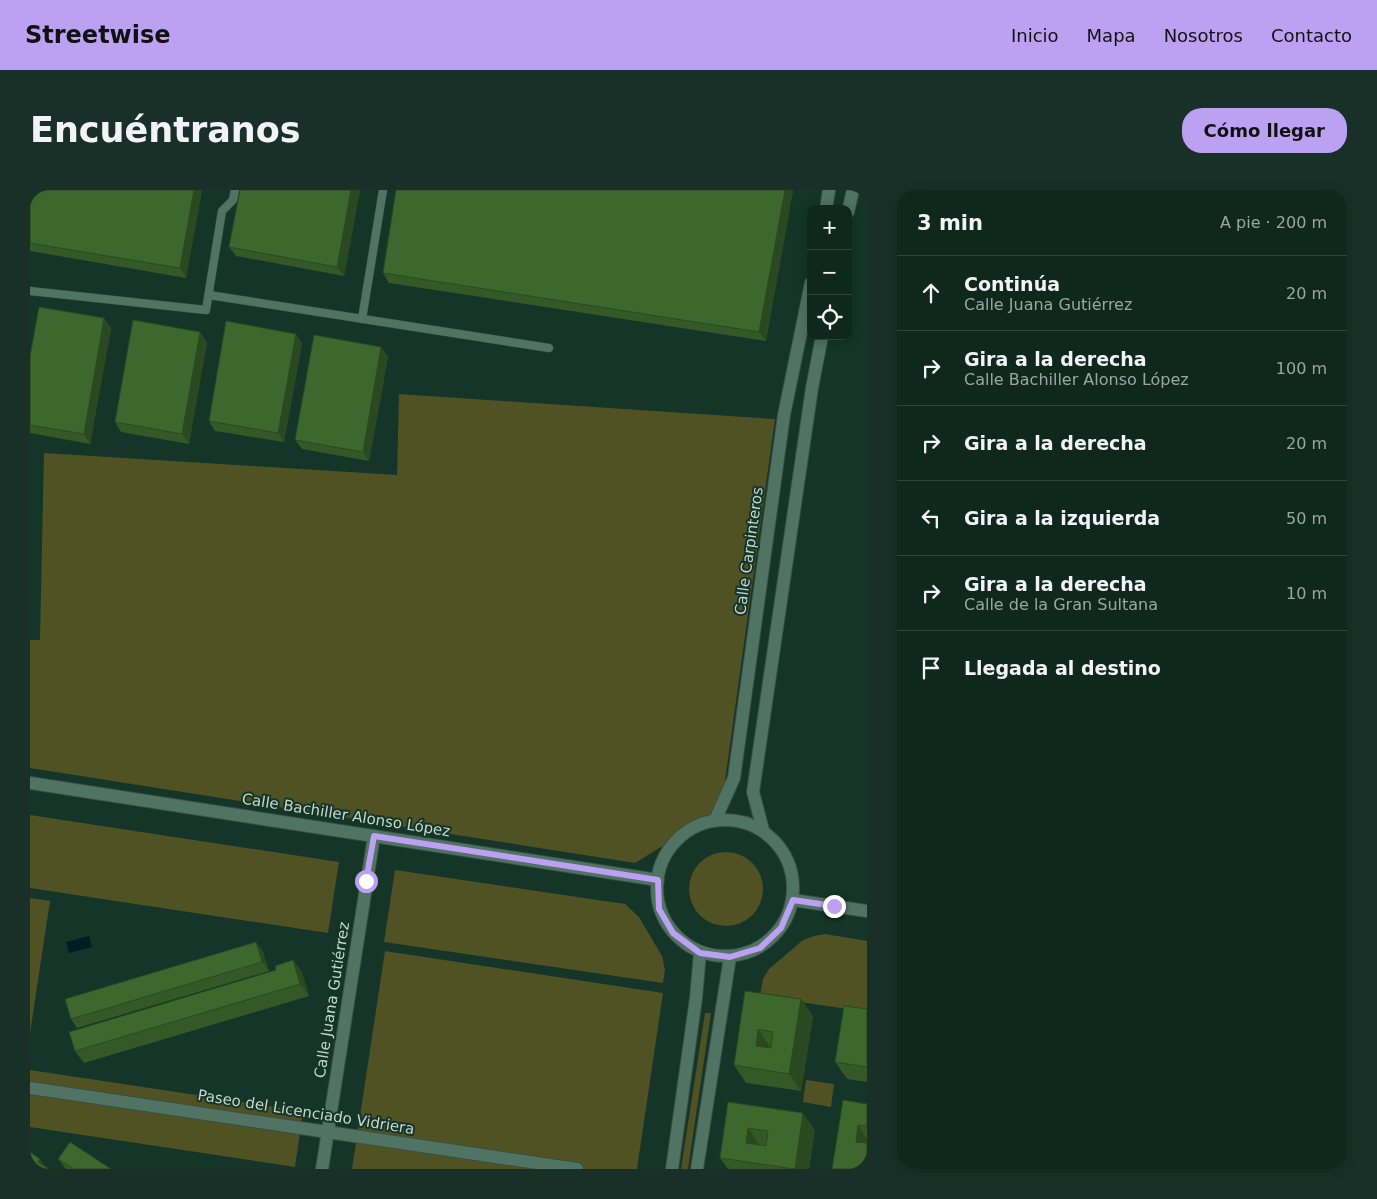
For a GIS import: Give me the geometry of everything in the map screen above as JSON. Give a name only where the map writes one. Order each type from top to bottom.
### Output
[{"type":"street","points":[[827,205],[829,190]]},
{"type":"street","points":[[850,205],[853,190]]},
{"type":"street","name":"Calle Carpinteros","points":[[715,820],[734,778],[784,415],[809,295]]},
{"type":"street","points":[[763,830],[753,792],[812,388],[821,340]]},
{"type":"street","name":"Calle Bachiller Alonso López","points":[[30,783],[658,880]]},
{"type":"street","points":[[715,820],[736,821],[763,830],[775,841],[789,862],[793,900],[781,928],[760,948],[730,957],[700,953],[673,933],[659,909],[658,880],[662,862],[685,833],[715,820]]},
{"type":"street","name":"Calle Juana Gutiérrez","points":[[322,1169],[374,836]]},
{"type":"street","points":[[793,900],[867,912]]},
{"type":"street","points":[[672,1169],[695,1008],[700,953]]},
{"type":"street","points":[[698,1169],[730,957]]},
{"type":"street","name":"Paseo del Licenciado Vidriera","points":[[30,1088],[577,1169]]},
{"type":"lane","points":[[30,291],[206,310],[222,211],[233,200],[235,190]]},
{"type":"lane","points":[[362,319],[383,190]]},
{"type":"lane","points":[[208,295],[549,348]]},
{"type":"green space","points":[[399,394],[775,419],[721,810],[635,863],[30,768],[30,640],[40,640],[44,453],[397,475]]},
{"type":"green space","points":[[30,815],[339,862],[328,933],[30,888]]},
{"type":"green space","points":[[726,852],[747,858],[757,868],[763,889],[757,910],[747,920],[726,926],[705,920],[695,910],[689,889],[695,868],[705,858]]},
{"type":"green space","points":[[395,870],[625,904],[639,917],[662,956],[665,970],[663,983],[384,942]]},
{"type":"green space","points":[[30,898],[50,901],[30,1033]]},
{"type":"green space","points":[[825,934],[867,941],[867,1012],[760,996],[763,979],[769,969],[803,940]]},
{"type":"green space","points":[[385,951],[663,993],[637,1169],[352,1169]]},
{"type":"green space","points":[[705,1013],[711,1013],[688,1169],[681,1169]]},
{"type":"green space","points":[[30,1070],[303,1111],[295,1167],[30,1127]]},
{"type":"green space","points":[[806,1080],[834,1084],[831,1107],[803,1102]]},
{"type":"water","points":[[89,936],[92,947],[69,953],[66,942]]},
{"type":"building","points":[[30,190],[194,190],[180,268],[30,243]]},
{"type":"building","points":[[240,190],[351,190],[337,267],[229,247]]},
{"type":"building","points":[[396,190],[785,190],[759,332],[383,273]]},
{"type":"building","points":[[39,307],[104,318],[84,434],[30,425],[30,356]]},
{"type":"building","points":[[133,320],[200,332],[182,434],[115,422]]},
{"type":"building","points":[[226,321],[296,334],[278,433],[209,421]]},
{"type":"building","points":[[314,335],[381,347],[363,452],[295,440]]},
{"type":"building","points":[[256,942],[262,962],[71,1019],[65,999]]},
{"type":"building","points":[[293,960],[300,984],[75,1051],[69,1032],[276,970],[275,966]]},
{"type":"building","points":[[745,991],[801,999],[789,1074],[734,1065]],"holes":[[[758,1029],[773,1032],[771,1048],[756,1046]]]},
{"type":"building","points":[[844,1006],[867,1009],[867,1067],[835,1062]]},
{"type":"building","points":[[843,1100],[867,1104],[867,1126],[858,1125],[856,1142],[867,1143],[867,1169],[832,1169]]},
{"type":"building","points":[[728,1102],[803,1113],[795,1169],[720,1158]],"holes":[[[748,1128],[768,1131],[766,1146],[746,1143]]]},
{"type":"building","points":[[70,1142],[111,1169],[74,1169],[58,1159]]},
{"type":"building","points":[[30,1152],[40,1159],[38,1162],[49,1169],[30,1169]]},
{"type":"route","points":[[366,881],[374,836],[658,880],[659,909],[673,933],[700,953],[730,957],[760,948],[781,928],[793,900],[834,906]]}]
